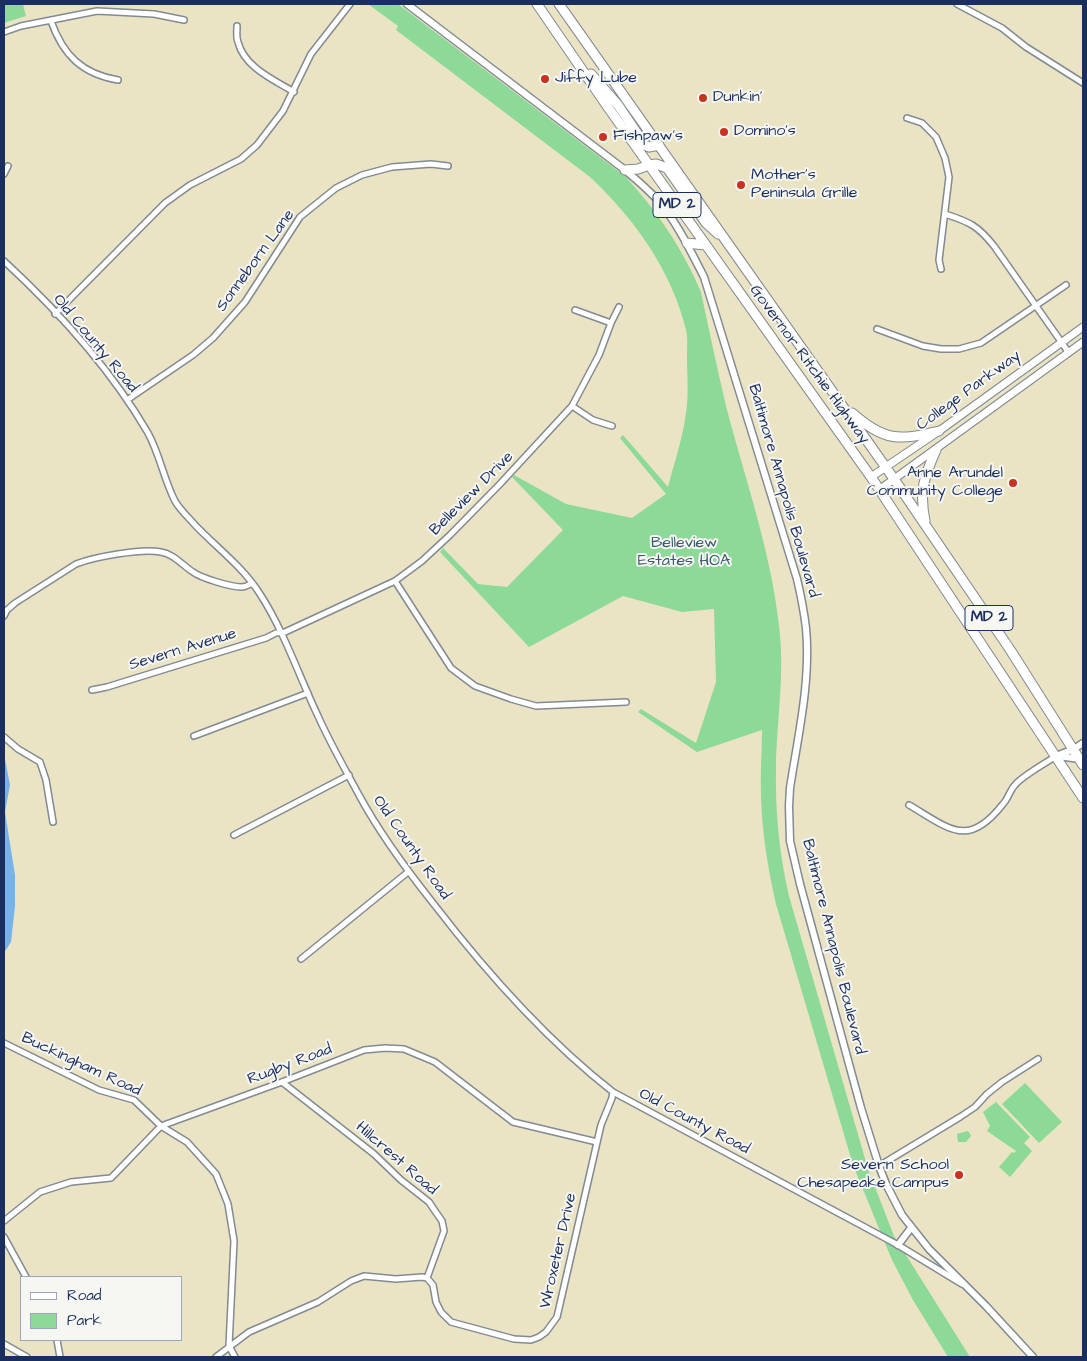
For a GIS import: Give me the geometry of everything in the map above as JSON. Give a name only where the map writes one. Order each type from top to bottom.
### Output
[{"type":"highway","name":"Governor Ritchie Highway","points":[[537,4],[705,245],[871,477],[1083,798]]},
{"type":"highway","name":"Governor Ritchie Highway","points":[[559,4],[886,466],[1011,651],[1082,761]]},
{"type":"highway","points":[[560,38],[618,105],[645,145],[649,147],[659,145]]},
{"type":"highway","points":[[625,170],[638,169],[649,164],[656,164],[667,168],[706,223],[728,243]]},
{"type":"highway","points":[[686,243],[705,245]]},
{"type":"highway","points":[[840,402],[865,424],[876,432],[885,435],[907,438],[939,431]]},
{"type":"highway","points":[[926,526],[922,495],[923,481],[936,450]]},
{"type":"main road","name":"College Parkway","points":[[871,477],[939,431],[1083,327]]},
{"type":"main road","name":"College Parkway","points":[[879,490],[1083,342]]},
{"type":"street","points":[[96,4],[97,11]]},
{"type":"street","points":[[56,314],[165,203],[180,191],[232,165],[250,152],[270,129],[294,92],[311,54],[350,4]]},
{"type":"street","name":"Baltimore Annapolis Boulevard","points":[[407,4],[625,170],[658,200],[686,243],[704,277],[797,579],[803,606],[806,630],[805,689],[790,788],[790,841],[842,1041],[879,1166],[895,1202],[911,1228],[1033,1357]]},
{"type":"street","points":[[957,4],[1002,28],[1083,83]]},
{"type":"street","points":[[4,32],[21,26],[97,11],[147,13],[184,20]]},
{"type":"street","points":[[51,21],[60,42],[80,65],[96,75],[118,80]]},
{"type":"street","points":[[237,26],[237,40],[255,67],[294,92]]},
{"type":"street","points":[[907,118],[922,123],[936,137],[944,154],[949,177],[939,260],[941,269]]},
{"type":"street","name":"Sonneborn Lane","points":[[127,400],[212,338],[245,302],[300,217],[336,188],[362,176],[392,167],[432,164],[448,166]]},
{"type":"street","points":[[4,174],[8,166]]},
{"type":"street","points":[[946,214],[967,221],[982,231],[1069,352]]},
{"type":"street","name":"Old County Road","points":[[4,261],[56,314],[106,371],[149,435],[176,503],[208,539],[238,566],[261,595],[280,632],[319,719],[374,820],[408,872],[470,951],[499,984],[588,1072],[613,1092],[898,1245],[966,1286]]},
{"type":"street","points":[[877,329],[924,346],[958,349],[981,343],[1066,285]]},
{"type":"street","name":"Belleview Drive","points":[[280,632],[285,632],[395,581],[422,561],[450,535],[504,481],[572,406],[599,355],[611,322],[619,307]]},
{"type":"street","points":[[575,310],[611,322]]},
{"type":"street","points":[[572,406],[593,420],[612,426]]},
{"type":"street","points":[[4,616],[7,610],[15,603],[76,564],[85,560],[118,554],[160,552],[170,555],[193,573],[222,583],[241,587],[252,583]]},
{"type":"street","points":[[395,581],[451,668],[475,686],[536,706],[626,702]]},
{"type":"street","name":"Severn Avenue","points":[[92,690],[225,651],[280,632]]},
{"type":"street","points":[[194,736],[308,693]]},
{"type":"street","points":[[4,737],[18,749],[40,762],[46,780],[53,822]]},
{"type":"street","points":[[909,805],[946,827],[959,832],[973,831],[983,826],[1005,803],[1015,784],[1056,756],[1074,749],[1083,743]]},
{"type":"street","points":[[1056,756],[1082,761]]},
{"type":"street","points":[[234,835],[349,775]]},
{"type":"street","points":[[301,959],[408,872]]},
{"type":"street","name":"Buckingham Road","points":[[4,1043],[99,1090],[134,1100],[161,1126],[187,1142],[216,1174],[226,1196],[234,1241],[229,1346]]},
{"type":"street","name":"Rugby Road","points":[[4,1221],[40,1192],[71,1182],[111,1178],[161,1126],[364,1050],[404,1049],[435,1062],[513,1122],[597,1142]]},
{"type":"street","points":[[879,1166],[975,1107],[986,1094],[1038,1059]]},
{"type":"street","name":"Hillcrest Road","points":[[282,1082],[374,1154],[428,1202],[435,1211],[442,1221],[444,1230],[427,1278]]},
{"type":"street","name":"Wroxeter Drive","points":[[427,1278],[433,1285],[436,1302],[441,1312],[451,1322],[514,1339],[531,1340],[546,1332],[557,1317],[601,1125],[613,1092]]},
{"type":"street","points":[[898,1245],[911,1228]]},
{"type":"street","points":[[4,1237],[25,1276]]},
{"type":"street","points":[[216,1357],[249,1332],[318,1302],[359,1278],[372,1276],[396,1279],[427,1278]]},
{"type":"street","points":[[57,1341],[60,1357]]},
{"type":"street","points":[[4,1344],[27,1357]]},
{"type":"street","points":[[229,1346],[234,1357]]},
{"type":"green space","points":[[4,4],[23,4],[26,16],[4,23]]},
{"type":"green space","name":"Belleview Estates HOA","points":[[368,4],[398,4],[626,177],[649,204],[668,231],[701,292],[726,406],[757,515],[775,598],[781,643],[776,798],[780,848],[789,896],[868,1169],[894,1236],[970,1357],[948,1357],[913,1300],[892,1260],[853,1165],[773,891],[766,851],[762,810],[762,730],[697,752],[638,712],[641,709],[696,743],[716,682],[714,609],[682,612],[623,596],[529,647],[440,552],[443,548],[478,584],[507,587],[563,530],[512,477],[514,475],[566,504],[632,518],[666,494],[620,438],[623,435],[668,487],[683,432],[688,392],[687,333],[680,308],[671,287],[661,266],[636,228],[622,210],[590,177],[396,30],[398,26]]},
{"type":"green space","points":[[1025,1083],[1062,1122],[1039,1143],[1002,1104]]},
{"type":"green space","points":[[996,1102],[1030,1137],[1024,1143],[1032,1151],[1010,1177],[999,1167],[1012,1152],[1016,1151],[987,1131],[990,1126],[983,1112]]},
{"type":"green space","points":[[967,1131],[971,1136],[966,1142],[958,1142],[957,1134]]},
{"type":"water","points":[[4,754],[10,785],[5,812],[15,875],[15,906],[11,942],[4,953]]},
{"type":"place","name":"Jiffy Lube","points":[[545,79]]},
{"type":"place","name":"Dunkin'","points":[[703,98]]},
{"type":"place","name":"Domino's","points":[[724,132]]},
{"type":"place","name":"Fishpaw's","points":[[603,137]]},
{"type":"place","name":"Mother's Peninsula Grille","points":[[741,185]]},
{"type":"place","name":"Anne Arundel Community College","points":[[1013,483]]},
{"type":"place","name":"Severn School Chesapeake Campus","points":[[959,1175]]}]
